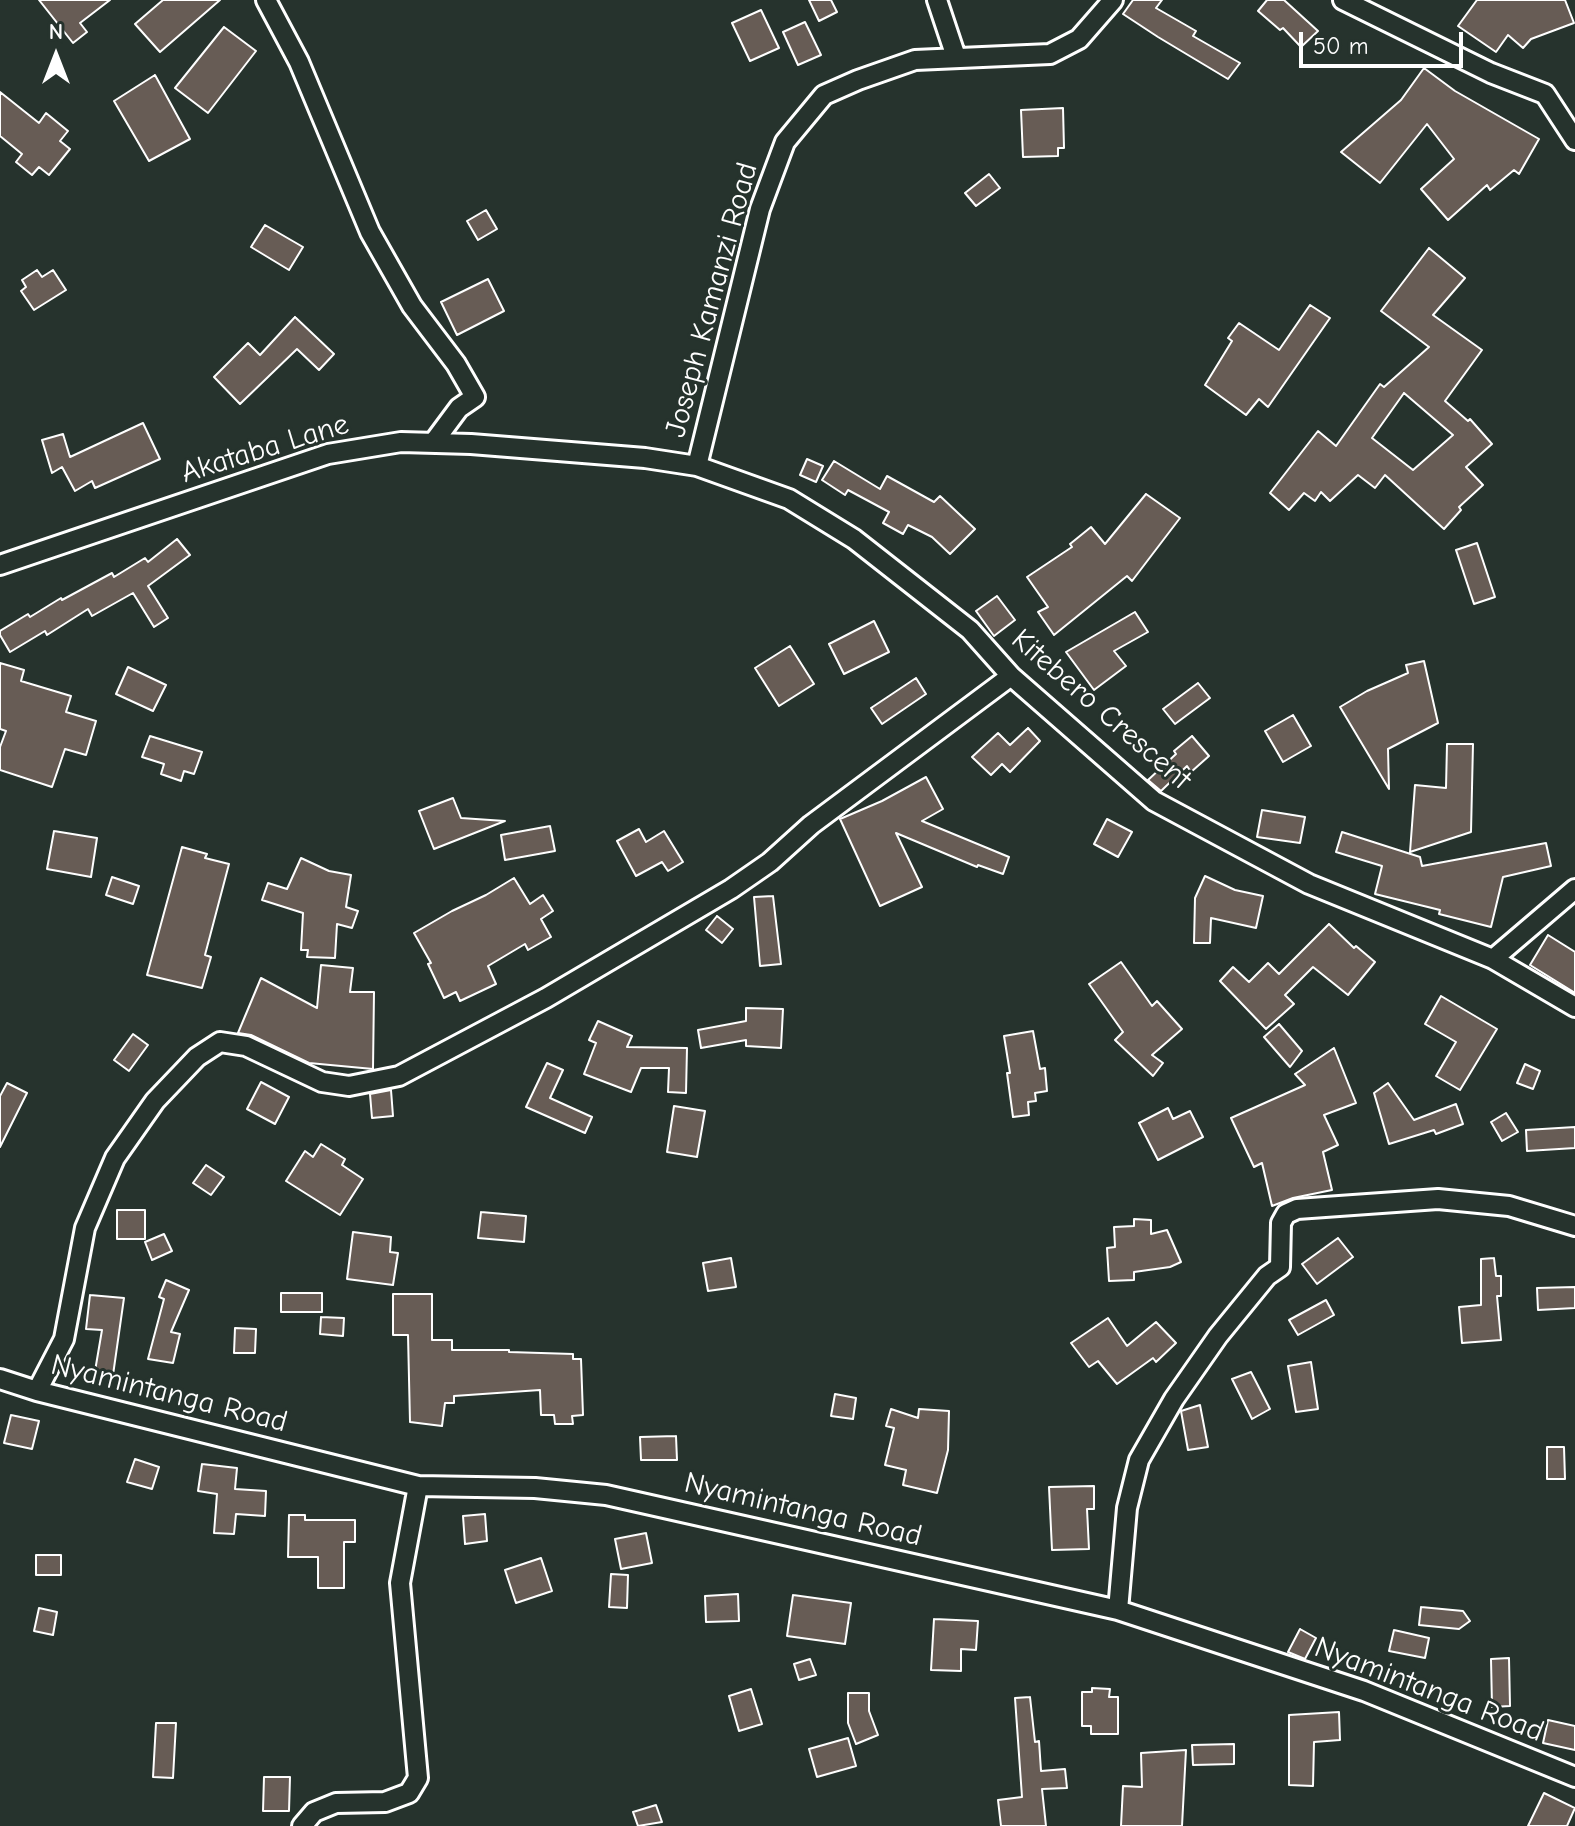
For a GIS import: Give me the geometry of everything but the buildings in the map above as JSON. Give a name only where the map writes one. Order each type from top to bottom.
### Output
[{"type":"street","points":[[266,0],[305,75],[370,232],[412,306],[456,364],[475,397],[459,408],[433,443]]},
{"type":"street","points":[[937,0],[956,57]]},
{"type":"street","name":"Joseph Kamanzi Road","points":[[697,466],[760,209],[785,142],[824,95],[915,60],[1050,54],[1079,39],[1113,0]]},
{"type":"street","points":[[1343,0],[1491,73],[1545,94],[1575,140]]},
{"type":"street","name":"Akataba Lane","points":[[0,565],[328,454],[401,442],[645,458],[697,466]]},
{"type":"street","name":"Kitebero Crescent","points":[[697,466],[789,499],[854,539],[970,630],[1011,676],[1154,801],[1309,884],[1493,959],[1575,1007]]},
{"type":"street","points":[[37,1391],[64,1339],[85,1228],[115,1158],[155,1101],[197,1057],[220,1042],[246,1046],[322,1082],[349,1086],[399,1076],[546,998],[731,889],[770,862],[811,825],[1011,676]]},
{"type":"street","points":[[1493,959],[1575,889]]},
{"type":"street","points":[[1118,1610],[1127,1508],[1139,1460],[1174,1399],[1218,1336],[1267,1276],[1280,1267],[1281,1223],[1286,1214],[1297,1209],[1438,1199],[1509,1206],[1575,1226]]},
{"type":"street","name":"Nyamintanga Road","points":[[0,1379],[37,1391],[418,1486],[535,1488],[606,1495],[1118,1610],[1364,1691],[1575,1777]]},
{"type":"street","points":[[302,1826],[314,1812],[336,1803],[385,1802],[409,1793],[418,1778],[400,1583],[418,1486]]}]
